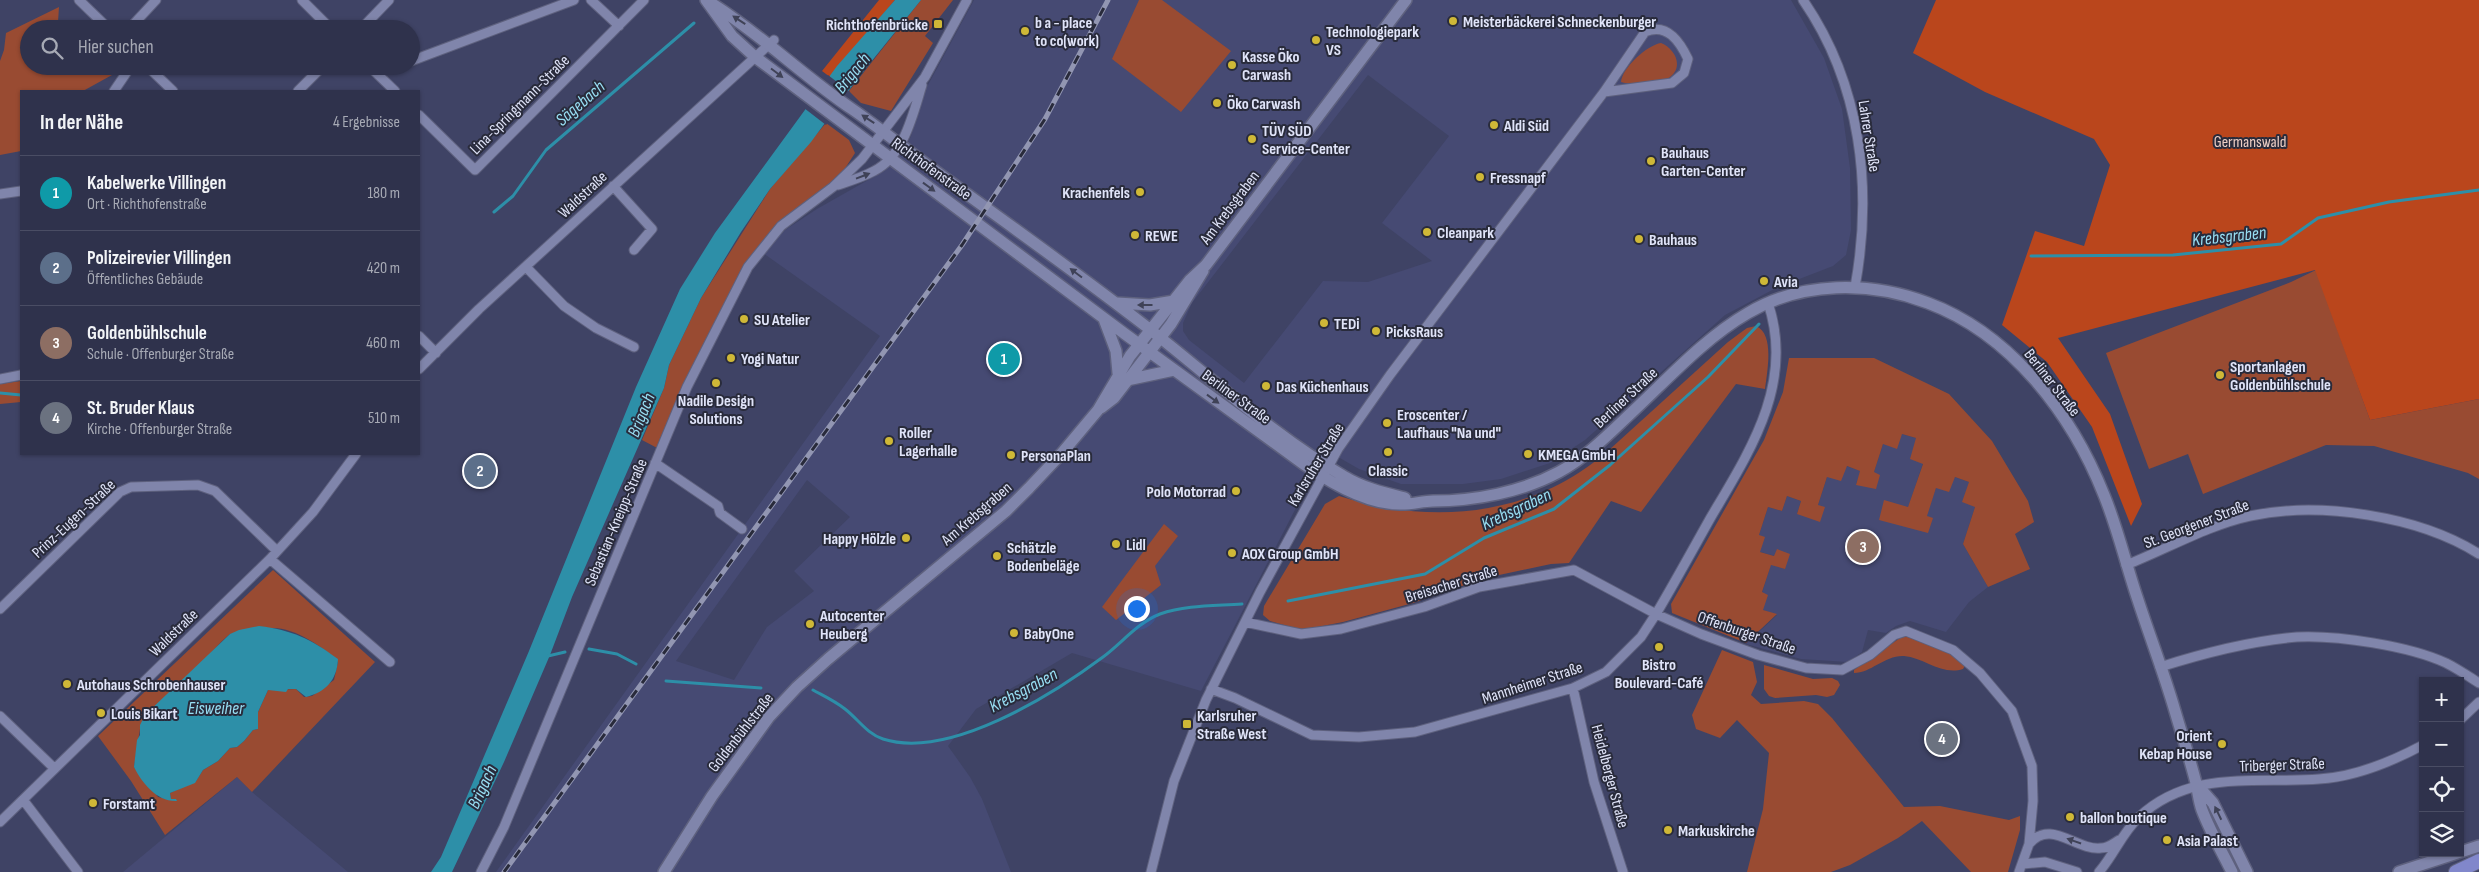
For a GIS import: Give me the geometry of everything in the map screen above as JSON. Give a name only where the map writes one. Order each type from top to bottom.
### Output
[{"type":"main road","points":[[2456,872],[2479,860]]},
{"type":"street","points":[[79,0],[100,20]]},
{"type":"street","points":[[137,20],[156,0]]},
{"type":"street","points":[[302,0],[322,20]]},
{"type":"street","points":[[370,20],[389,0]]},
{"type":"street","points":[[420,57],[574,0]]},
{"type":"street","points":[[591,0],[619,26]]},
{"type":"street","name":"Lina-Springmann-Straße","points":[[420,116],[475,170],[644,0]]},
{"type":"street","name":"Richthofenstraße","points":[[706,0],[743,22],[771,42],[810,78],[1156,334]]},
{"type":"street","name":"Richthofenstraße","points":[[706,0],[732,36],[755,57],[1150,352]]},
{"type":"street","name":"Sebastian-Kneipp-Straße","points":[[481,872],[504,827],[687,387],[748,267],[781,226],[833,187],[873,145],[925,77],[967,0]]},
{"type":"street","name":"Am Krebsgraben","points":[[1123,377],[1150,352],[1156,334],[1174,301],[1206,265],[1406,0]]},
{"type":"street","points":[[1805,3],[1815,0]]},
{"type":"street","name":"Lahrer Straße","points":[[1805,3],[1837,59],[1853,110],[1861,147],[1862,220],[1856,287]]},
{"type":"street","name":"Karlsruher Straße","points":[[1150,872],[1174,782],[1211,689],[1251,609],[1338,449],[1390,375],[1604,92],[1645,32],[1658,29],[1669,33],[1681,44],[1688,59],[1684,73],[1672,83],[1604,92]]},
{"type":"street","name":"Waldstraße","points":[[420,368],[613,186],[672,132],[690,119],[771,42]]},
{"type":"street","points":[[115,90],[125,75]]},
{"type":"street","points":[[156,75],[172,90]]},
{"type":"street","points":[[299,90],[314,75]]},
{"type":"street","points":[[379,75],[394,90]]},
{"type":"street","name":"Sebastian-Kneipp-Straße","points":[[833,187],[876,171],[890,158],[909,128],[925,77]]},
{"type":"street","points":[[613,186],[652,229],[634,250]]},
{"type":"street","points":[[0,194],[20,191]]},
{"type":"street","name":"Am Krebsgraben","points":[[862,629],[1006,511],[1062,453],[1123,377],[1140,344],[1156,334],[1197,284],[1206,265]]},
{"type":"street","points":[[526,267],[564,306],[596,328],[634,348]]},
{"type":"street","name":"Berliner Straße","points":[[1150,352],[1340,488],[1398,504],[1466,500],[1526,486],[1561,471],[1592,449],[1718,333],[1747,313],[1768,304],[1809,291],[1837,287],[1856,287],[1885,290],[1944,310],[1961,318],[1991,338],[2018,362],[2054,406],[2082,448],[2103,494],[2174,708],[2201,808],[2232,872]]},
{"type":"street","points":[[1115,302],[1150,305],[1174,301]]},
{"type":"street","name":"Mannheimer Straße","points":[[1211,689],[1235,698],[1312,735],[1360,737],[1415,732],[1573,688],[1606,672],[1641,637],[1656,614],[1746,458],[1761,426],[1772,393],[1776,369],[1777,338],[1768,304]]},
{"type":"street","points":[[1103,317],[1116,351],[1123,377],[1174,370]]},
{"type":"street","name":"Berliner Straße","points":[[1156,334],[1251,410],[1346,478],[1370,489],[1416,502]]},
{"type":"street","points":[[420,337],[436,353]]},
{"type":"street","points":[[0,379],[20,375]]},
{"type":"street","name":"Waldstraße","points":[[0,822],[24,801],[54,768],[270,559],[313,512],[355,455]]},
{"type":"street","points":[[656,464],[718,506],[720,513],[742,529]]},
{"type":"street","name":"Prinz-Eugen-Straße","points":[[0,609],[120,492],[131,487],[198,485],[215,491],[276,551]]},
{"type":"street","name":"St. Georgener Straße","points":[[2126,565],[2241,519],[2281,512],[2353,514],[2396,522],[2455,540],[2479,554]]},
{"type":"street","points":[[270,559],[390,662]]},
{"type":"street","name":"Breisacher Straße","points":[[1245,622],[1301,634],[1341,629],[1424,608],[1479,587],[1574,570],[1656,614]]},
{"type":"street","name":"Offenburger Straße","points":[[1656,614],[1758,655],[1806,668],[1842,670],[1870,655],[1894,635],[1906,631],[1953,650],[1980,673],[1999,693],[2012,711],[2022,733],[2032,766],[2033,800],[2029,844],[2021,868]]},
{"type":"street","name":"Goldenbühlstraße","points":[[664,872],[712,796],[769,717],[797,687],[862,629]]},
{"type":"street","points":[[2160,667],[2240,645],[2298,637],[2346,640],[2418,653],[2445,663],[2479,683]]},
{"type":"street","name":"Heidelberger Straße","points":[[1573,688],[1594,782],[1622,872]]},
{"type":"street","points":[[2464,716],[2479,702]]},
{"type":"street","points":[[0,716],[54,768]]},
{"type":"street","name":"Triberger Straße","points":[[2099,872],[2119,840],[2139,817],[2163,799],[2196,784],[2231,780],[2324,779],[2376,766],[2419,747]]},
{"type":"street","name":"Berliner Straße","points":[[2196,784],[2213,804],[2247,872]]},
{"type":"street","points":[[24,801],[78,872]]},
{"type":"street","points":[[2029,844],[2036,835],[2046,834],[2100,848],[2119,840]]},
{"type":"street","points":[[2399,872],[2479,846]]},
{"type":"street","points":[[2021,868],[2045,862],[2077,872]]},
{"type":"shaded area","points":[[921,0],[953,0],[925,36],[933,43],[891,111],[861,103],[849,91]]},
{"type":"shaded area","points":[[974,0],[1791,0],[1824,58],[1842,109],[1850,168],[1851,230],[1846,255],[1833,266],[1776,288],[1725,315],[1585,440],[1550,463],[1501,479],[1463,484],[1401,484],[1359,469],[1326,450],[1201,691],[1072,653],[976,709],[948,746],[970,777],[982,799],[1011,872],[496,872],[880,336],[763,253],[785,230],[817,209],[884,171],[902,153],[911,136],[922,96]],"holes":[[[1368,75],[1449,136],[1382,223],[1432,261],[1368,282],[1323,281],[1244,383],[1189,340],[1183,331],[1183,323],[1192,303]],[[807,480],[850,517],[794,571],[814,591],[767,627],[734,680],[676,661]]]},
{"type":"shaded area","points":[[1139,0],[1162,0],[1231,51],[1181,112],[1112,59]]},
{"type":"shaded area","points":[[59,7],[58,20],[32,20]]},
{"type":"shaded area","points":[[20,26],[20,75],[112,75],[85,90],[20,90],[20,151],[0,155],[0,61],[4,50],[6,33]]},
{"type":"shaded area","points":[[1661,43],[1674,54],[1677,65],[1673,75],[1658,81],[1621,82],[1622,76],[1636,58],[1649,48]]},
{"type":"shaded area","points":[[826,123],[849,140],[855,153],[833,187],[781,226],[748,267],[661,450],[642,440],[664,388],[669,365],[701,298],[770,189]]},
{"type":"shaded area","points":[[2316,270],[2370,420],[2479,399],[2479,479],[2468,473],[2374,446],[2326,445],[2203,494],[2188,454],[2149,469],[2106,353],[2291,282]]},
{"type":"shaded area","points":[[1756,326],[1762,330],[1768,345],[1765,389],[1736,384],[1641,512],[1611,501],[1569,563],[1551,564],[1485,578],[1413,603],[1343,622],[1302,630],[1270,621],[1263,615],[1264,606],[1325,504],[1339,496],[1400,510],[1462,511],[1493,507],[1523,499],[1552,488],[1596,461],[1728,342],[1747,328]]},
{"type":"shaded area","points":[[1789,358],[1874,358],[1949,394],[1992,441],[2028,501],[2034,522],[2015,534],[2030,569],[1988,587],[1963,544],[1975,507],[1962,502],[1969,482],[1955,477],[1949,492],[1936,488],[1927,516],[1933,518],[1928,533],[1879,520],[1884,500],[1908,507],[1923,464],[1910,459],[1916,438],[1902,434],[1897,449],[1883,444],[1874,472],[1880,475],[1876,489],[1856,485],[1860,471],[1847,466],[1841,481],[1827,477],[1818,505],[1825,507],[1820,522],[1797,514],[1801,501],[1787,496],[1782,511],[1768,507],[1759,535],[1765,537],[1760,552],[1774,556],[1777,549],[1790,554],[1785,569],[1771,565],[1762,592],[1768,595],[1763,610],[1777,614],[1746,643],[1672,613],[1671,604],[1764,440],[1783,392]]},
{"type":"shaded area","points":[[20,381],[20,402],[0,404],[0,384]]},
{"type":"shaded area","points":[[1902,434],[1916,438],[1923,463],[1908,508],[1926,516],[1936,488],[1955,477],[1969,482],[1975,507],[1963,544],[1988,587],[1969,602],[1946,632],[1910,621],[1896,626],[1886,633],[1868,630],[1862,652],[1848,662],[1801,659],[1746,644],[1777,615],[1763,610],[1762,593],[1771,564],[1785,569],[1777,550],[1775,556],[1760,552],[1759,535],[1768,507],[1782,511],[1787,496],[1801,501],[1797,514],[1818,505],[1827,477],[1846,466],[1861,471],[1856,484],[1874,472],[1883,444]]},
{"type":"shaded area","points":[[1164,524],[1178,536],[1155,566],[1161,585],[1116,620],[1102,607]]},
{"type":"shaded area","points":[[273,570],[375,662],[252,792],[237,777],[165,835],[131,781],[98,736]],"holes":[[[273,628],[290,631],[308,639],[325,650],[338,662],[334,680],[312,696],[304,697],[296,689],[268,690],[258,712],[258,729],[253,730],[237,747],[230,748],[218,761],[203,770],[196,781],[170,793],[171,800],[158,797],[134,767],[140,729],[230,634]]]},
{"type":"shaded area","points":[[1908,636],[1917,637],[1964,660],[1966,664],[1963,669],[1955,671],[1912,657],[1897,656],[1866,670],[1854,673],[1854,670],[1900,638]]},
{"type":"shaded area","points":[[1722,650],[1753,662],[1757,682],[1751,695],[1761,704],[1804,701],[1818,704],[1832,718],[1904,807],[1940,806],[2009,820],[2020,816],[2020,830],[2008,872],[1971,872],[1922,821],[1898,838],[1850,865],[1831,872],[1747,872],[1763,809],[1769,753],[1737,720],[1720,738],[1696,729],[1692,715]]},
{"type":"shaded area","points":[[1764,665],[1813,679],[1832,678],[1838,681],[1840,685],[1834,695],[1827,697],[1816,695],[1775,698],[1769,696],[1764,689]]},
{"type":"shaded area","points":[[237,777],[252,792],[348,872],[123,872]]},
{"type":"green space","points":[[879,0],[895,0],[830,77],[822,71]]},
{"type":"green space","name":"Germanswald","points":[[1936,0],[2479,0],[2479,399],[2370,420],[2315,270],[2058,338],[2110,414],[2142,504],[2131,526],[2092,427],[2047,362],[2002,325],[2035,231],[2084,246],[2110,165],[2094,139],[1985,92],[1913,53]]},
{"type":"water","name":"Brigach","points":[[895,0],[921,0],[858,78],[811,142],[770,189],[741,232],[701,298],[669,365],[664,388],[572,597],[550,655],[504,762],[452,872],[431,872],[441,857],[529,651],[636,387],[680,289],[715,233],[837,66]]},
{"type":"water","name":"Eisweiher","points":[[259,626],[301,636],[338,659],[333,679],[319,692],[306,697],[296,689],[288,689],[286,692],[268,690],[258,712],[258,729],[253,730],[237,747],[230,748],[218,761],[203,770],[195,783],[170,793],[171,799],[176,799],[177,801],[157,795],[141,779],[134,767],[140,725],[145,715],[230,634]]},
{"type":"pier","points":[[828,75],[850,92],[826,125],[804,108]]},
{"type":"waterway","name":"Sägebach","points":[[494,212],[513,196],[546,150],[694,23]]},
{"type":"waterway","name":"Krebsgraben","points":[[2031,256],[2173,255],[2281,244],[2318,218],[2389,202],[2479,190]]},
{"type":"waterway","name":"Krebsgraben","points":[[1288,601],[1425,574],[1484,538],[1554,509],[1610,465],[1708,377],[1759,324]]},
{"type":"waterway","name":"Sägebach","points":[[0,393],[20,395]]},
{"type":"waterway","name":"Krebsgraben","points":[[813,690],[841,706],[877,737],[909,743],[938,740],[968,732],[999,720],[1028,705],[1082,672],[1110,652],[1137,628],[1160,614],[1190,607],[1242,604]]},
{"type":"waterway","name":"Krebsgraben","points":[[589,649],[617,654],[636,664]]},
{"type":"waterway","name":"Krebsgraben","points":[[548,656],[565,652]]},
{"type":"waterway","name":"Krebsgraben","points":[[666,681],[761,688]]},
{"type":"railway","points":[[504,872],[962,245],[1045,119],[1108,0]]},
{"type":"place","name":"Meisterbäckerei Schneckenburger","points":[[1453,21]]},
{"type":"place","name":"Richthofenbrücke","points":[[938,24]]},
{"type":"place","name":"b a - place to co(work)","points":[[1025,31]]},
{"type":"place","name":"Technologiepark VS","points":[[1316,40]]},
{"type":"place","name":"Kasse Öko Carwash","points":[[1232,65]]},
{"type":"place","name":"Öko Carwash","points":[[1217,103]]},
{"type":"place","name":"Aldi Süd","points":[[1494,125]]},
{"type":"place","name":"TÜV SÜD Service-Center","points":[[1252,139]]},
{"type":"place","name":"Bauhaus Garten-Center","points":[[1651,161]]},
{"type":"place","name":"Fressnapf","points":[[1480,177]]},
{"type":"place","name":"Krachenfels","points":[[1140,192]]},
{"type":"place","name":"Cleanpark","points":[[1427,232]]},
{"type":"place","name":"REWE","points":[[1135,235]]},
{"type":"place","name":"Bauhaus","points":[[1639,239]]},
{"type":"place","name":"Avia","points":[[1764,281]]},
{"type":"place","name":"SU Atelier","points":[[744,319]]},
{"type":"place","name":"TEDi","points":[[1324,323]]},
{"type":"place","name":"PicksRaus","points":[[1376,331]]},
{"type":"place","name":"Yogi Natur","points":[[731,358]]},
{"type":"place","name":"Kabelwerke Villingen","points":[[1004,359]]},
{"type":"place","name":"Sportanlagen Goldenbühlschule","points":[[2220,375]]},
{"type":"place","name":"Nadile Design Solutions","points":[[716,383]]},
{"type":"place","name":"Das Küchenhaus","points":[[1266,386]]},
{"type":"place","name":"Eroscenter / Laufhaus \"Na und\"","points":[[1387,423]]},
{"type":"place","name":"Roller Lagerhalle","points":[[889,441]]},
{"type":"place","name":"Classic","points":[[1388,452]]},
{"type":"place","name":"KMEGA GmbH","points":[[1528,454]]},
{"type":"place","name":"PersonaPlan","points":[[1011,455]]},
{"type":"place","name":"Polizeirevier Villingen","points":[[480,471]]},
{"type":"place","name":"Polo Motorrad","points":[[1236,491]]},
{"type":"place","name":"Happy Hölzle","points":[[906,538]]},
{"type":"place","name":"Lidl","points":[[1116,544]]},
{"type":"place","name":"Goldenbühlschule","points":[[1863,547]]},
{"type":"place","name":"AOX Group GmbH","points":[[1232,553]]},
{"type":"place","name":"Schätzle Bodenbeläge","points":[[997,556]]},
{"type":"place","name":"Autocenter Heuberg","points":[[810,624]]},
{"type":"place","name":"BabyOne","points":[[1014,633]]},
{"type":"place","name":"Bistro Boulevard-Café","points":[[1659,647]]},
{"type":"place","name":"Autohaus Schrobenhauser","points":[[67,684]]},
{"type":"place","name":"Louis Bikart","points":[[101,713]]},
{"type":"place","name":"Karlsruher Straße West","points":[[1187,724]]},
{"type":"place","name":"St. Bruder Klaus","points":[[1942,739]]},
{"type":"place","name":"Orient Kebap House","points":[[2222,744]]},
{"type":"place","name":"Forstamt","points":[[93,803]]},
{"type":"place","name":"ballon boutique","points":[[2070,817]]},
{"type":"place","name":"Markuskirche","points":[[1668,830]]},
{"type":"place","name":"Asia Palast","points":[[2167,840]]}]
